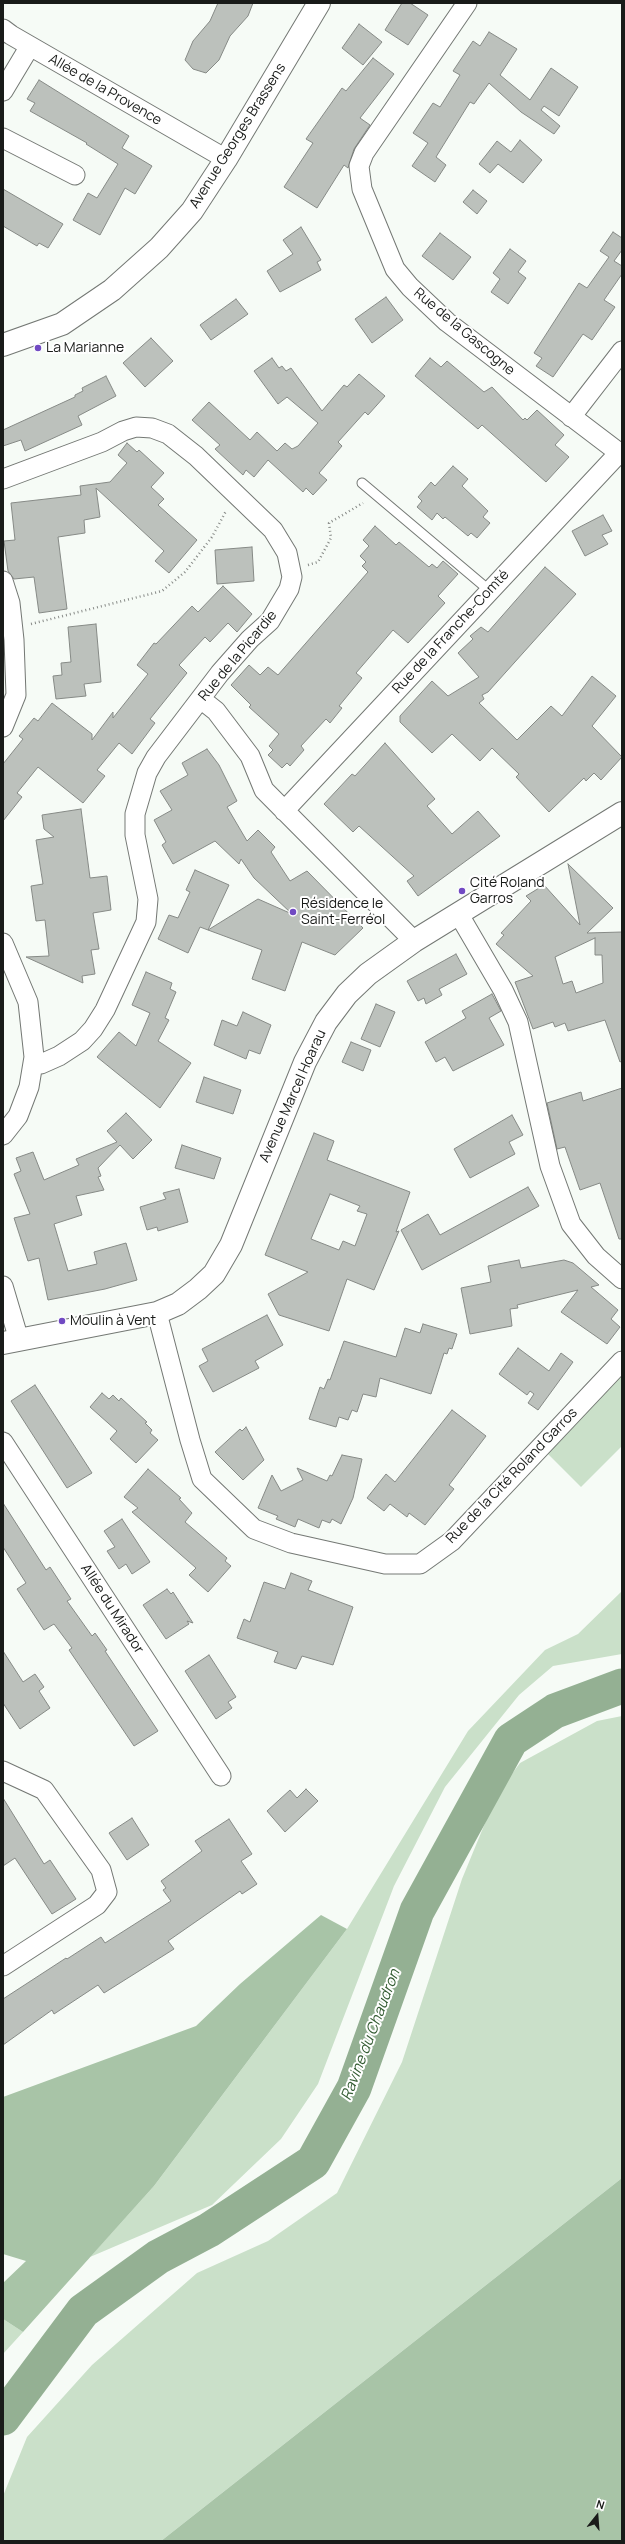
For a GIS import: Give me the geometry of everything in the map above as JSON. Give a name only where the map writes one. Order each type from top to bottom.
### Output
[{"type":"main road","name":"Avenue Georges Brassens","points":[[3,346],[62,324],[112,290],[159,248],[192,210],[226,159],[319,3]]},
{"type":"main road","name":"Avenue Marcel Hoarau","points":[[11,1342],[157,1313],[178,1304],[198,1289],[224,1259],[305,1062],[326,1022],[347,994],[368,974],[458,912],[553,857],[622,813]]},
{"type":"street","name":"Rue de la Gascogne","points":[[467,3],[364,153],[359,166],[362,189],[395,269],[410,288],[447,322],[620,454]]},
{"type":"street","name":"Allée de la Provence","points":[[3,29],[226,159]]},
{"type":"street","points":[[3,91],[30,46]]},
{"type":"street","points":[[3,138],[75,175]]},
{"type":"street","points":[[571,417],[622,351]]},
{"type":"street","name":"Rue de la Picardie","points":[[3,479],[102,442],[123,431],[136,427],[152,428],[168,434],[196,456],[273,530],[287,553],[292,577],[289,589],[283,602],[270,621],[250,639],[220,673],[202,700],[156,757],[147,773],[135,814],[136,835],[148,899],[146,922],[105,1010],[93,1029],[82,1041],[59,1056],[41,1064],[33,1063]]},
{"type":"street","name":"Rue de la Franche-Comté","points":[[284,811],[490,590],[620,454]]},
{"type":"street","points":[[3,581],[10,603],[13,628],[16,695],[3,727]]},
{"type":"street","points":[[202,700],[216,711],[250,756],[264,790],[414,941]]},
{"type":"street","points":[[458,912],[503,990],[518,1022],[550,1166],[570,1224],[596,1256],[622,1279]]},
{"type":"street","points":[[3,943],[28,1002],[33,1030],[33,1063],[29,1087],[18,1116],[3,1135]]},
{"type":"street","points":[[3,1286],[11,1342]]},
{"type":"street","name":"Rue de la Cité Roland Garros","points":[[157,1313],[202,1478],[254,1530],[291,1543],[385,1564],[420,1564],[452,1541],[622,1361]]},
{"type":"street","name":"Allée du Mirador","points":[[3,1442],[221,1776]]},
{"type":"street","points":[[3,1771],[44,1790],[101,1870],[107,1892],[97,1906],[3,1966]]},
{"type":"lane","points":[[362,484],[490,590]]},
{"type":"path","points":[[13,628],[162,591],[185,572],[212,537],[236,495]]},
{"type":"path","points":[[290,570],[318,562],[331,538],[329,523],[376,495]]},
{"type":"green space","points":[[622,1370],[622,1446],[581,1487],[543,1449]]},
{"type":"green space","points":[[622,1591],[622,1654],[553,1666],[519,1695],[445,1787],[394,1886],[318,2084],[281,2139],[212,2205],[90,2257],[154,2186],[347,1929],[468,1731],[545,1650],[578,1634]]},
{"type":"green space","points":[[622,1716],[622,2178],[161,2541],[3,2541],[3,2496],[27,2437],[92,2365],[197,2273],[268,2241],[337,2193],[402,2062],[462,1879],[497,1794],[520,1763],[597,1721]]},
{"type":"green space","points":[[321,1915],[347,1929],[154,2186],[23,2332],[3,2319],[3,2283],[26,2261],[3,2254],[3,2097],[196,2026],[240,1984]]},
{"type":"green space","points":[[622,2178],[622,2541],[161,2541]]},
{"type":"green space","points":[[3,2319],[23,2332],[3,2354]]},
{"type":"building","points":[[218,3],[253,3],[248,16],[230,36],[219,60],[206,73],[193,69],[185,60],[193,41],[210,21]]},
{"type":"building","points":[[402,3],[410,3],[428,15],[408,45],[385,30]]},
{"type":"building","points":[[359,24],[382,42],[363,65],[342,48]]},
{"type":"building","points":[[489,32],[517,49],[500,75],[530,100],[551,68],[578,87],[559,116],[544,106],[541,110],[560,126],[554,134],[521,112],[489,83],[474,104],[470,102],[436,157],[446,165],[435,182],[412,166],[428,143],[413,133],[433,103],[440,107],[460,75],[453,71],[473,41],[480,46]]},
{"type":"building","points":[[373,58],[394,74],[360,118],[370,125],[354,149],[348,168],[344,165],[317,208],[284,187],[313,143],[306,139],[342,88],[346,91]]},
{"type":"building","points":[[39,80],[129,136],[122,148],[152,166],[135,194],[125,188],[100,235],[73,220],[88,193],[97,198],[118,164],[86,144],[87,143],[30,111],[35,103],[27,99]]},
{"type":"building","points":[[520,140],[542,160],[523,183],[498,164],[490,173],[479,164],[497,141],[511,152]]},
{"type":"building","points":[[3,189],[63,224],[48,248],[39,243],[37,246],[3,226]]},
{"type":"building","points":[[473,190],[487,201],[477,214],[463,202]]},
{"type":"building","points":[[301,227],[321,260],[317,262],[321,270],[280,292],[267,271],[293,254],[283,240]]},
{"type":"building","points":[[613,232],[622,238],[622,250],[614,261],[622,266],[622,274],[604,300],[615,307],[592,340],[583,334],[553,377],[536,366],[542,358],[534,353],[579,283],[587,288],[609,257],[600,251]]},
{"type":"building","points":[[440,233],[471,257],[453,280],[422,256]]},
{"type":"building","points":[[510,249],[526,261],[518,272],[526,278],[508,304],[491,292],[500,279],[493,273]]},
{"type":"building","points":[[386,297],[403,320],[372,343],[355,319]]},
{"type":"building","points":[[236,299],[248,314],[211,340],[200,325]]},
{"type":"building","points":[[151,338],[173,361],[145,387],[123,363]]},
{"type":"building","points":[[272,358],[279,368],[282,366],[286,371],[291,368],[322,411],[344,385],[347,387],[359,374],[385,396],[368,415],[365,412],[338,442],[342,446],[319,473],[327,480],[313,495],[306,488],[303,492],[268,460],[254,477],[246,470],[243,475],[215,449],[220,445],[192,420],[209,402],[250,440],[257,432],[277,451],[285,443],[292,449],[298,446],[318,423],[287,397],[278,404],[254,371]]},
{"type":"building","points":[[430,358],[441,367],[447,361],[484,392],[492,387],[523,420],[525,418],[527,420],[537,410],[564,435],[555,445],[569,457],[546,482],[482,425],[478,429],[415,376]]},
{"type":"building","points":[[106,376],[116,396],[78,416],[82,425],[25,451],[21,440],[3,446],[3,430],[75,397],[75,395],[83,391],[82,388]]},
{"type":"building","points":[[127,443],[137,452],[139,450],[164,473],[151,487],[164,499],[158,505],[197,540],[169,573],[155,561],[164,551],[96,488],[100,517],[84,520],[85,533],[58,537],[67,609],[39,613],[34,577],[14,579],[8,571],[4,541],[15,540],[11,503],[81,495],[80,486],[110,482],[127,463],[118,455]]},
{"type":"building","points":[[453,466],[468,479],[462,486],[488,511],[483,517],[490,523],[477,538],[471,533],[468,536],[445,517],[443,519],[437,513],[432,520],[417,507],[422,501],[418,497],[431,482],[435,486]]},
{"type":"building","points":[[603,515],[612,531],[602,535],[608,544],[585,556],[572,531]]},
{"type":"building","points":[[375,526],[396,545],[399,542],[429,567],[432,564],[437,568],[443,561],[458,574],[438,596],[445,603],[408,643],[393,630],[356,673],[362,678],[339,706],[342,708],[330,723],[326,719],[301,746],[304,750],[290,766],[287,763],[282,768],[268,755],[273,750],[269,746],[279,734],[249,707],[251,705],[231,685],[249,665],[260,675],[268,667],[278,675],[368,572],[362,566],[366,562],[360,556],[369,546],[363,540]]},
{"type":"building","points":[[252,547],[254,581],[217,584],[215,550]]},
{"type":"building","points":[[545,567],[576,594],[488,692],[482,695],[484,699],[479,703],[517,740],[551,706],[562,716],[592,676],[616,696],[592,726],[622,757],[601,780],[594,773],[586,781],[584,778],[549,812],[516,777],[519,774],[492,748],[480,761],[452,734],[432,753],[400,722],[400,716],[432,681],[448,696],[479,677],[458,653],[473,639],[470,636],[481,627],[488,632]]},
{"type":"building","points":[[223,586],[252,614],[237,632],[228,623],[210,642],[205,637],[179,665],[187,673],[150,719],[155,723],[132,754],[119,743],[97,770],[105,776],[83,803],[38,767],[17,793],[22,797],[3,821],[3,764],[23,739],[19,736],[34,718],[38,721],[52,703],[92,734],[92,740],[113,712],[113,718],[148,674],[137,665],[154,643],[156,644],[192,606],[198,612]]},
{"type":"building","points":[[96,624],[101,682],[84,684],[86,696],[56,699],[53,676],[62,675],[61,663],[71,662],[68,627]]},
{"type":"building","points":[[385,743],[435,799],[427,806],[452,834],[478,811],[500,836],[418,896],[407,881],[414,876],[359,826],[353,832],[324,804],[352,774],[355,776]]},
{"type":"building","points":[[207,749],[219,765],[237,801],[227,807],[247,841],[258,830],[275,847],[271,852],[290,881],[307,871],[363,928],[335,955],[302,942],[285,991],[252,979],[262,950],[208,930],[258,899],[292,914],[254,878],[241,859],[239,864],[215,841],[173,864],[162,845],[166,842],[154,820],[172,810],[160,791],[188,775],[182,763]]},
{"type":"building","points":[[81,809],[90,878],[107,876],[111,910],[93,913],[99,949],[91,950],[95,974],[82,976],[83,983],[26,957],[49,956],[45,920],[36,921],[31,886],[43,884],[36,840],[54,837],[44,829],[42,815]]},
{"type":"building","points":[[568,864],[613,908],[587,933],[622,932],[622,1061],[620,1062],[605,1020],[568,1031],[565,1023],[555,1027],[553,1022],[533,1029],[515,982],[533,976],[496,944],[504,935],[501,933],[531,901],[526,896],[544,885],[580,925]],"holes":[[[595,938],[595,955],[602,955],[603,983],[576,993],[572,981],[563,984],[555,957]]]},
{"type":"building","points":[[195,870],[229,885],[208,930],[200,927],[188,953],[158,939],[169,915],[178,918],[190,892],[186,890]]},
{"type":"building","points":[[456,954],[467,974],[439,989],[442,995],[426,1004],[424,998],[418,1001],[407,981]]},
{"type":"building","points":[[146,972],[172,983],[170,989],[176,992],[165,1018],[169,1020],[158,1041],[191,1063],[160,1108],[97,1057],[119,1032],[136,1046],[150,1013],[132,1005]]},
{"type":"building","points":[[492,994],[501,1011],[489,1018],[504,1045],[453,1071],[445,1057],[436,1062],[425,1042],[466,1018],[462,1011]]},
{"type":"building","points":[[376,1004],[395,1012],[380,1047],[361,1039]]},
{"type":"building","points":[[243,1012],[271,1025],[260,1054],[249,1050],[246,1059],[214,1045],[222,1020],[237,1026]]},
{"type":"building","points":[[351,1042],[371,1050],[363,1071],[342,1062]]},
{"type":"building","points":[[204,1077],[241,1090],[233,1114],[196,1102]]},
{"type":"building","points":[[622,1088],[622,1239],[619,1239],[600,1183],[580,1190],[565,1147],[557,1149],[547,1103],[581,1092],[583,1101]]},
{"type":"building","points":[[126,1113],[152,1140],[133,1159],[120,1145],[98,1168],[101,1176],[98,1177],[104,1190],[76,1196],[82,1215],[54,1224],[68,1271],[97,1264],[94,1252],[126,1243],[137,1280],[105,1289],[48,1300],[39,1258],[28,1261],[14,1218],[30,1214],[14,1174],[21,1171],[16,1158],[33,1152],[44,1180],[79,1165],[76,1159],[117,1142],[107,1131]]},
{"type":"building","points":[[512,1115],[523,1135],[509,1142],[515,1154],[470,1178],[454,1149]]},
{"type":"building","points":[[314,1133],[334,1141],[327,1160],[410,1192],[396,1232],[399,1231],[374,1290],[347,1279],[329,1331],[279,1315],[268,1294],[308,1272],[265,1255]],"holes":[[[330,1194],[360,1206],[357,1211],[367,1214],[355,1246],[343,1241],[339,1250],[311,1239]]]},
{"type":"building","points":[[182,1145],[221,1158],[214,1179],[175,1168]]},
{"type":"building","points":[[528,1187],[539,1206],[422,1270],[401,1230],[428,1214],[440,1235]]},
{"type":"building","points":[[179,1189],[188,1222],[158,1231],[157,1227],[147,1230],[140,1207],[166,1199],[163,1193]]},
{"type":"building","points":[[519,1260],[521,1268],[564,1260],[573,1263],[599,1285],[591,1287],[618,1310],[611,1319],[620,1327],[607,1344],[561,1312],[578,1290],[517,1305],[518,1308],[510,1309],[512,1326],[470,1334],[461,1288],[491,1282],[488,1266]]},
{"type":"building","points":[[267,1315],[283,1345],[255,1361],[259,1368],[213,1392],[199,1366],[208,1361],[202,1349]]},
{"type":"building","points":[[423,1324],[457,1334],[452,1349],[449,1348],[447,1354],[444,1353],[431,1394],[380,1378],[376,1397],[363,1394],[357,1412],[352,1410],[348,1420],[339,1417],[336,1427],[309,1419],[320,1387],[324,1389],[328,1379],[330,1380],[344,1341],[396,1357],[405,1328],[420,1333]]},
{"type":"building","points":[[518,1348],[549,1371],[561,1353],[573,1362],[538,1410],[528,1403],[534,1394],[530,1391],[527,1395],[499,1374]]},
{"type":"building","points":[[35,1385],[92,1473],[67,1488],[11,1401]]},
{"type":"building","points":[[102,1393],[109,1399],[113,1395],[119,1401],[121,1398],[147,1422],[145,1423],[152,1430],[150,1433],[158,1440],[136,1463],[110,1439],[117,1431],[90,1407]]},
{"type":"building","points":[[452,1410],[486,1436],[449,1485],[454,1489],[425,1525],[409,1513],[407,1517],[390,1504],[384,1511],[367,1498],[386,1474],[395,1482]]},
{"type":"building","points":[[246,1427],[264,1460],[243,1480],[215,1452],[240,1429],[242,1431]]},
{"type":"building","points":[[342,1455],[362,1459],[353,1498],[341,1524],[332,1519],[330,1523],[322,1520],[319,1528],[298,1519],[295,1527],[276,1519],[278,1516],[258,1508],[272,1475],[281,1491],[303,1480],[297,1468],[327,1481],[330,1475],[332,1476]]},
{"type":"building","points":[[148,1469],[181,1498],[179,1499],[192,1513],[185,1522],[227,1558],[225,1561],[231,1566],[208,1592],[189,1575],[196,1568],[132,1512],[138,1508],[124,1497]]},
{"type":"building","points":[[3,1503],[46,1570],[50,1567],[71,1599],[67,1601],[92,1636],[95,1633],[107,1650],[105,1651],[158,1731],[134,1746],[69,1650],[72,1648],[54,1624],[44,1630],[17,1589],[26,1583],[3,1547]]},
{"type":"building","points":[[122,1519],[150,1562],[132,1574],[126,1564],[119,1569],[107,1551],[115,1547],[104,1531]]},
{"type":"building","points":[[291,1573],[312,1581],[308,1590],[353,1607],[333,1665],[302,1656],[296,1669],[274,1662],[278,1652],[237,1638],[244,1619],[250,1622],[264,1582],[285,1589]]},
{"type":"building","points":[[167,1589],[171,1594],[173,1592],[193,1623],[187,1621],[189,1624],[166,1639],[143,1605]]},
{"type":"building","points":[[3,1651],[23,1682],[35,1674],[44,1687],[39,1691],[50,1708],[20,1729],[3,1703]]},
{"type":"building","points":[[209,1655],[236,1697],[228,1702],[232,1708],[216,1719],[185,1671]]},
{"type":"building","points":[[306,1789],[318,1801],[285,1832],[267,1811],[290,1790],[297,1798]]},
{"type":"building","points":[[3,1798],[44,1864],[50,1860],[76,1899],[52,1914],[15,1858],[3,1866]]},
{"type":"building","points":[[132,1818],[149,1845],[127,1860],[109,1833]]},
{"type":"building","points":[[229,1819],[252,1854],[241,1861],[257,1884],[242,1894],[240,1891],[168,1941],[174,1949],[104,1993],[98,1985],[54,2014],[52,2010],[3,2045],[3,1999],[101,1937],[105,1943],[171,1901],[163,1890],[166,1888],[161,1881],[202,1851],[195,1841]]},
{"type":"waterway","name":"Ravine du Chaudron","points":[[3,2418],[83,2311],[158,2257],[209,2230],[313,2162],[354,2088],[417,1911],[511,1740],[555,1711],[622,1686]]},
{"type":"place","name":"La Marianne","points":[[38,348]]},
{"type":"place","name":"Cité Roland Garros","points":[[462,891]]},
{"type":"place","name":"Résidence le Saint-Ferréol","points":[[293,912]]},
{"type":"place","name":"Moulin à Vent","points":[[62,1321]]}]
